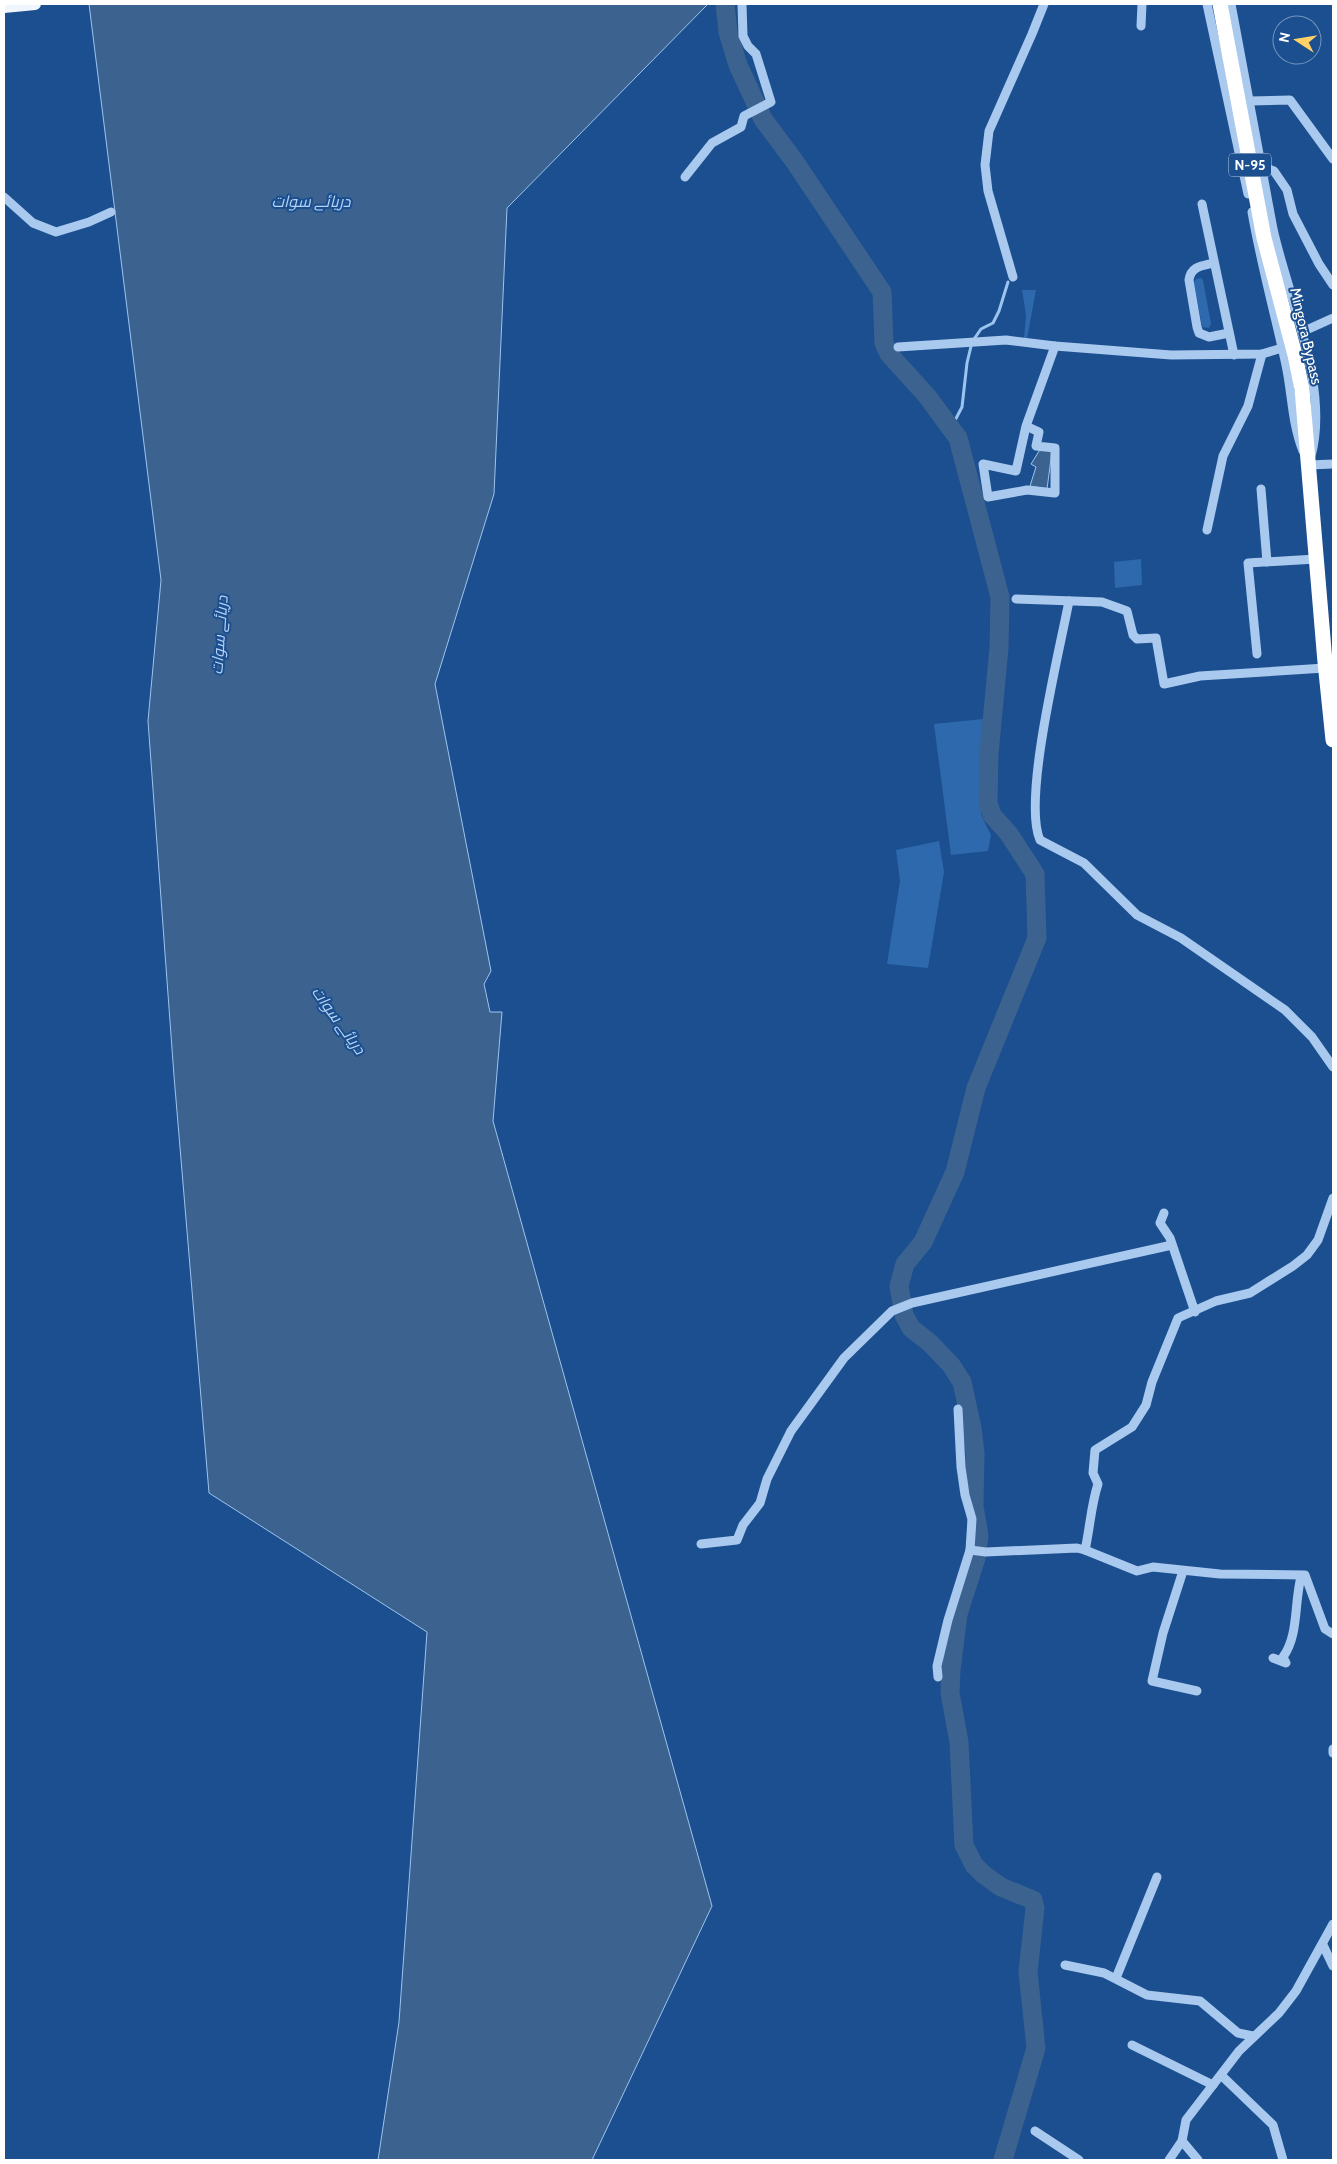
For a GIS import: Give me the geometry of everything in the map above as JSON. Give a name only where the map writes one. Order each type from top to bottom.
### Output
[{"type":"highway","name":"Mingora Bypass","points":[[1220,4],[1264,238],[1294,347],[1302,388],[1316,559],[1328,662],[1333,740]]},
{"type":"main road","points":[[4,7],[35,4]]},
{"type":"street","points":[[685,177],[712,144],[742,127],[744,116],[771,102],[756,54],[748,46],[743,36],[742,4]]},
{"type":"street","points":[[1013,278],[988,191],[985,165],[988,131],[1044,4]]},
{"type":"street","points":[[1141,26],[1142,4]]},
{"type":"street","points":[[1207,4],[1249,197],[1260,260],[1282,348],[1297,436],[1309,465]]},
{"type":"street","points":[[1231,4],[1260,166],[1280,260],[1310,363],[1317,437],[1309,465]]},
{"type":"street","points":[[1249,101],[1290,100],[1333,159]]},
{"type":"street","points":[[1260,166],[1274,171],[1287,190],[1293,214],[1319,264],[1333,285]]},
{"type":"street","points":[[4,197],[33,223],[56,232],[89,222],[111,212]]},
{"type":"street","points":[[1202,204],[1234,355]]},
{"type":"street","points":[[1214,263],[1194,269],[1190,274],[1189,280],[1197,327],[1199,333],[1209,337],[1229,334]]},
{"type":"street","points":[[1302,332],[1333,318]]},
{"type":"street","points":[[898,347],[1006,340],[1055,346],[1171,355],[1262,354],[1282,348]]},
{"type":"street","points":[[1026,426],[1039,432],[1036,446],[1055,448],[1054,493],[1027,490],[988,497],[983,464],[1016,471],[1026,426],[1055,346]]},
{"type":"street","points":[[1207,530],[1223,456],[1248,406],[1262,354]]},
{"type":"street","points":[[1309,465],[1333,464]]},
{"type":"street","points":[[1261,489],[1267,562]]},
{"type":"street","points":[[1257,654],[1248,563],[1316,559]]},
{"type":"street","points":[[1016,599],[1102,602],[1127,611],[1137,639],[1156,638],[1164,684],[1200,676],[1328,662]]},
{"type":"street","points":[[1070,601],[1040,758],[1034,806],[1037,833],[1040,840],[1084,863],[1137,915],[1182,938],[1285,1010],[1312,1037],[1333,1067]]},
{"type":"street","points":[[1085,1550],[1098,1484],[1093,1473],[1095,1450],[1132,1428],[1146,1405],[1152,1382],[1178,1318],[1216,1301],[1250,1293],[1294,1266],[1307,1255],[1318,1240],[1333,1198]]},
{"type":"street","points":[[1164,1213],[1160,1223],[1172,1245],[1195,1312]]},
{"type":"street","points":[[701,1544],[737,1540],[743,1525],[760,1503],[767,1479],[791,1431],[844,1358],[892,1311],[912,1302],[1172,1245]]},
{"type":"street","points":[[938,1677],[937,1666],[948,1620],[970,1550],[972,1519],[965,1495],[958,1408]]},
{"type":"street","points":[[970,1550],[986,1552],[1077,1548],[1137,1571],[1153,1567],[1183,1572],[1220,1574],[1305,1574],[1325,1629],[1333,1634]]},
{"type":"street","points":[[1183,1572],[1162,1633],[1152,1681],[1197,1691]]},
{"type":"street","points":[[1273,1658],[1286,1663],[1283,1657],[1287,1652],[1295,1627],[1297,1590],[1301,1578]]},
{"type":"street","points":[[1333,1749],[1333,1754]]},
{"type":"street","points":[[1116,1978],[1157,1877]]},
{"type":"street","points":[[1169,2160],[1182,2141],[1186,2120],[1253,2036],[1279,2013],[1296,1991],[1333,1924]]},
{"type":"street","points":[[1323,1945],[1333,1966]]},
{"type":"street","points":[[1065,1965],[1104,1973],[1147,1995],[1200,2001],[1238,2033],[1253,2036]]},
{"type":"street","points":[[1132,2044],[1214,2085]]},
{"type":"street","points":[[1221,2075],[1273,2125],[1283,2160]]},
{"type":"street","points":[[1034,2131],[1079,2160]]},
{"type":"street","points":[[1182,2141],[1198,2160]]},
{"type":"shaded area","points":[[1201,278],[1203,280],[1211,324],[1209,328],[1202,327],[1194,282],[1196,279]]},
{"type":"shaded area","points":[[1022,290],[1036,290],[1027,339],[1024,338],[1026,315]]},
{"type":"shaded area","points":[[1141,559],[1142,585],[1115,588],[1114,562]]},
{"type":"shaded area","points":[[983,719],[980,776],[981,815],[991,835],[988,851],[951,855],[934,724]]},
{"type":"shaded area","points":[[939,841],[944,872],[928,968],[887,964],[900,881],[896,850]]},
{"type":"water","name":"دریائے سوات","points":[[89,4],[708,4],[507,208],[494,494],[435,684],[491,971],[484,984],[490,1012],[502,1012],[493,1121],[712,1906],[592,2160],[378,2160],[399,2022],[427,1632],[209,1493],[174,1076],[148,721],[161,580]]},
{"type":"water","points":[[1041,448],[1052,451],[1047,489],[1030,486],[1036,467],[1031,464]]},
{"type":"waterway","points":[[725,4],[728,32],[738,65],[763,119],[795,162],[882,292],[884,343],[889,354],[927,396],[958,438],[1000,597],[999,648],[989,754],[988,803],[992,815],[1009,834],[1035,874],[1037,938],[976,1088],[955,1172],[923,1242],[905,1264],[899,1286],[904,1315],[911,1328],[930,1343],[951,1365],[962,1382],[972,1428],[975,1453],[974,1506],[979,1536],[976,1558],[958,1614],[950,1693],[959,1742],[964,1845],[974,1865],[983,1874],[1001,1887],[1033,1900],[1035,1908],[1028,1972],[1036,2048],[1003,2160]]},
{"type":"waterway","points":[[951,428],[962,407],[967,363],[972,342],[981,329],[993,323],[999,311],[1008,282]]}]
